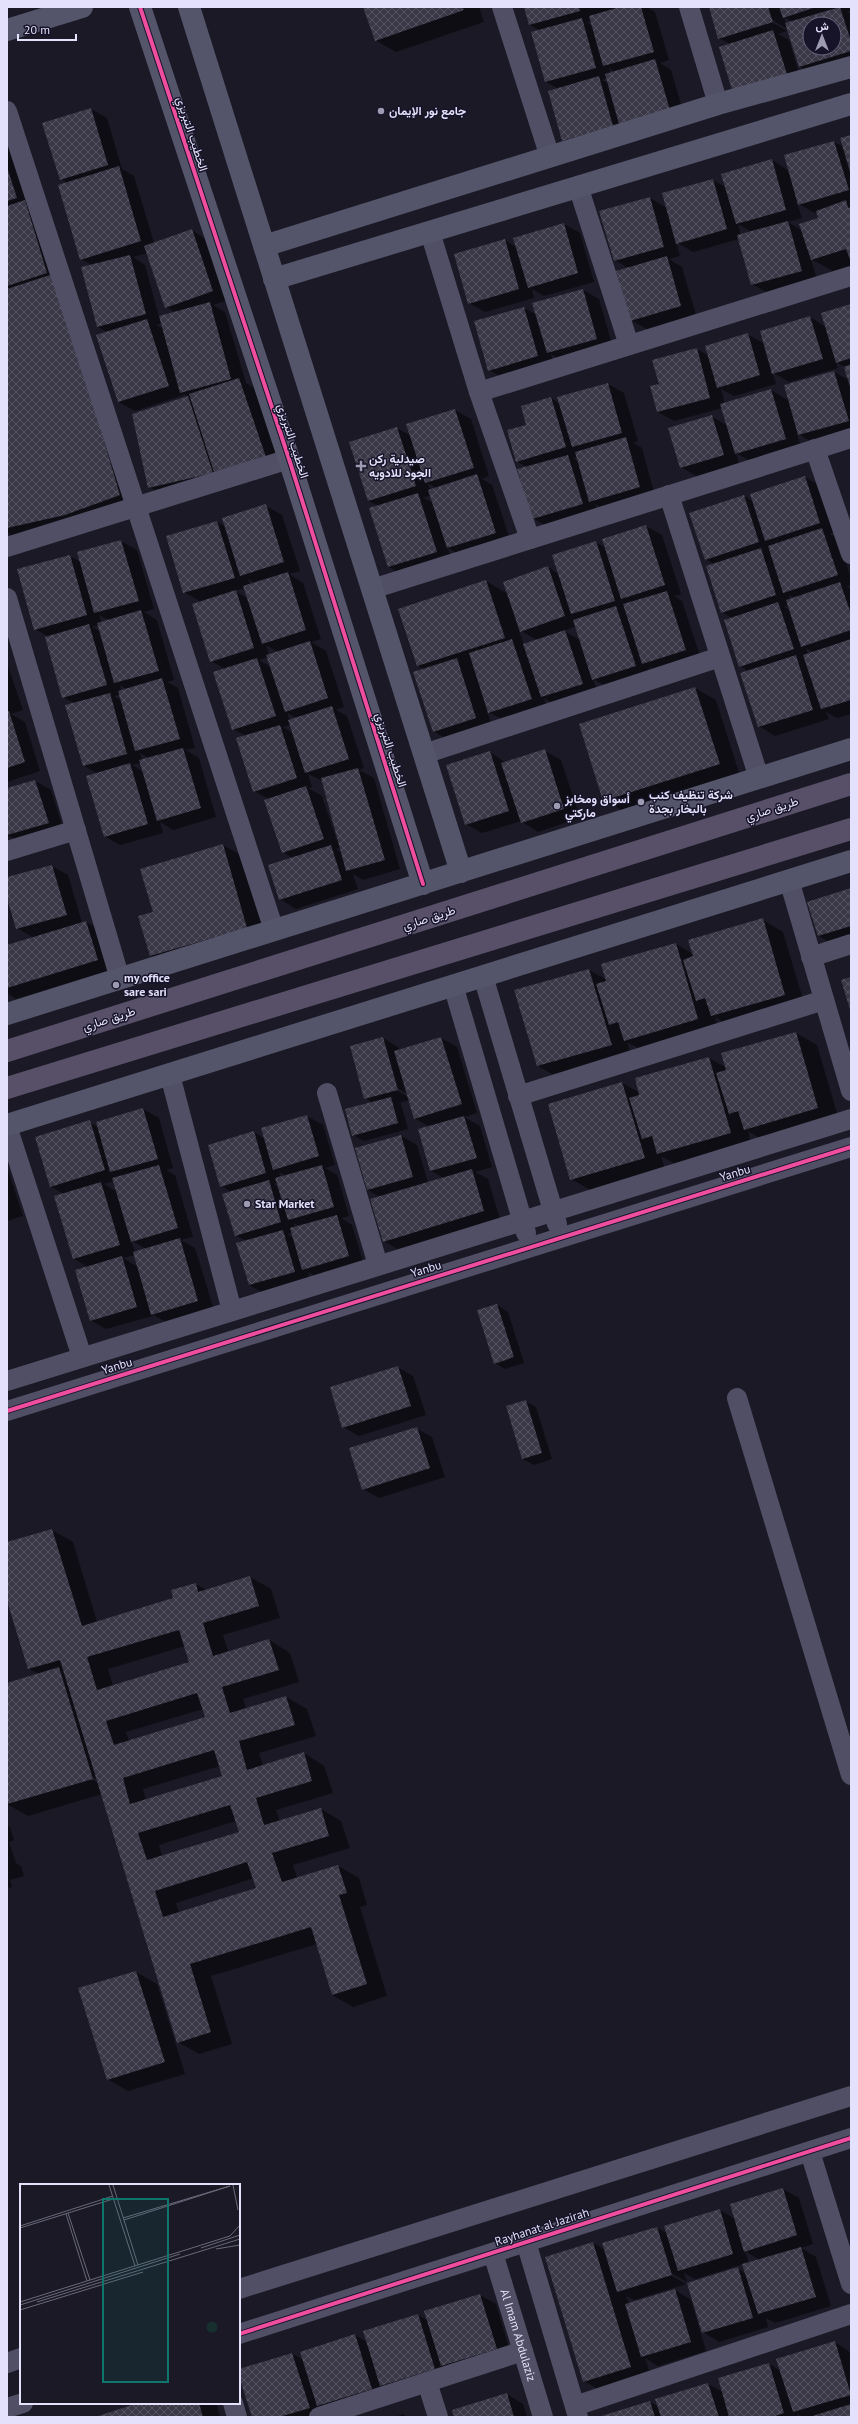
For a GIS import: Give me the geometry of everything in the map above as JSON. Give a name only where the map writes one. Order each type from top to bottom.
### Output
[{"type":"main road","name":"طريق صاري","points":[[7,1051],[851,784]]},
{"type":"main road","points":[[7,1088],[851,829]]},
{"type":"street","points":[[7,30],[82,7]]},
{"type":"street","name":"الخطيب التبريزي","points":[[140,7],[289,459],[423,884]]},
{"type":"street","points":[[189,7],[461,872]]},
{"type":"street","points":[[502,7],[550,157]]},
{"type":"street","points":[[689,7],[718,104]]},
{"type":"street","points":[[264,246],[718,104],[851,67]]},
{"type":"street","points":[[274,279],[851,104]]},
{"type":"street","points":[[7,111],[274,930]]},
{"type":"street","points":[[578,186],[630,345]]},
{"type":"street","points":[[430,232],[479,392],[530,539]]},
{"type":"street","points":[[479,392],[851,276]]},
{"type":"street","points":[[372,589],[851,438]]},
{"type":"street","points":[[815,449],[851,554]]},
{"type":"street","points":[[7,547],[289,459]]},
{"type":"street","points":[[668,495],[759,778]]},
{"type":"street","points":[[7,598],[120,979]]},
{"type":"street","points":[[424,754],[720,657]]},
{"type":"street","points":[[7,1014],[851,749]]},
{"type":"street","points":[[7,851],[76,830]]},
{"type":"street","points":[[82,1357],[7,1126],[851,861]]},
{"type":"street","points":[[789,880],[851,1091]]},
{"type":"street","points":[[811,957],[851,944]]},
{"type":"street","points":[[483,976],[561,1238]]},
{"type":"street","points":[[453,986],[530,1247]]},
{"type":"street","points":[[518,1096],[824,1000]]},
{"type":"street","points":[[170,1074],[232,1311]]},
{"type":"street","points":[[327,1093],[378,1266]]},
{"type":"street","name":"Yanbu","points":[[7,1381],[851,1118]]},
{"type":"street","name":"Yanbu","points":[[7,1411],[851,1147]]},
{"type":"street","points":[[737,1398],[851,1774]]},
{"type":"street","points":[[240,2289],[851,2096]]},
{"type":"street","name":"Rayhanat al Jazirah","points":[[240,2334],[851,2138]]},
{"type":"street","points":[[810,2152],[851,2284]]},
{"type":"street","points":[[526,2242],[576,2411],[851,2314]]},
{"type":"street","name":"Al Imam Abdulaziz","points":[[493,2253],[543,2417]]},
{"type":"street","points":[[319,2417],[523,2351]]},
{"type":"street","points":[[7,2363],[20,2358]]},
{"type":"street","points":[[427,2382],[438,2417]]},
{"type":"street","points":[[7,2408],[20,2404]]},
{"type":"street","points":[[233,2404],[237,2417]]},
{"type":"building","points":[[363,7],[462,7],[464,10],[375,41]]},
{"type":"building","points":[[524,7],[579,7],[580,11],[529,25]]},
{"type":"building","points":[[620,7],[641,7],[654,52],[603,66],[589,16]]},
{"type":"building","points":[[709,7],[768,7],[773,22],[718,39]]},
{"type":"building","points":[[779,7],[816,7],[783,18]]},
{"type":"building","points":[[840,7],[851,41],[851,51],[842,54],[842,16],[809,16]]},
{"type":"building","points":[[582,18],[596,68],[545,82],[531,32]]},
{"type":"building","points":[[802,18],[802,56],[835,56],[799,67],[785,23]]},
{"type":"building","points":[[773,30],[787,74],[732,90],[719,47]]},
{"type":"building","points":[[655,59],[670,110],[619,124],[605,74]]},
{"type":"building","points":[[599,76],[613,126],[562,141],[548,91]]},
{"type":"building","points":[[91,108],[108,165],[60,180],[42,123]]},
{"type":"building","points":[[851,135],[851,175],[840,138]]},
{"type":"building","points":[[834,141],[849,190],[798,205],[784,155]]},
{"type":"building","points":[[772,159],[786,210],[736,224],[721,174]]},
{"type":"building","points":[[119,166],[141,241],[80,260],[58,185]]},
{"type":"building","points":[[7,167],[17,198],[7,201]]},
{"type":"building","points":[[713,179],[727,229],[676,244],[662,193]]},
{"type":"building","points":[[650,197],[664,247],[614,261],[599,211]]},
{"type":"building","points":[[25,200],[47,273],[7,286],[7,206]]},
{"type":"building","points":[[846,200],[848,208],[851,207],[851,262],[846,249],[811,260],[799,224],[818,218],[816,211]]},
{"type":"building","points":[[788,221],[802,271],[751,285],[737,235]]},
{"type":"building","points":[[564,223],[578,273],[528,288],[513,238]]},
{"type":"building","points":[[192,229],[213,291],[165,308],[144,246]]},
{"type":"building","points":[[505,239],[519,289],[468,304],[454,254]]},
{"type":"building","points":[[130,255],[146,314],[97,327],[81,267]]},
{"type":"building","points":[[667,256],[681,306],[630,321],[616,271]]},
{"type":"building","points":[[50,275],[75,343],[120,495],[65,515],[7,528],[7,289]]},
{"type":"building","points":[[583,289],[597,339],[547,353],[532,303]]},
{"type":"building","points":[[210,302],[231,379],[180,393],[159,316]]},
{"type":"building","points":[[851,304],[851,358],[836,363],[821,313]]},
{"type":"building","points":[[524,307],[538,356],[488,371],[474,321]]},
{"type":"building","points":[[810,316],[823,359],[772,374],[760,331]]},
{"type":"building","points":[[147,319],[169,386],[118,402],[96,335]]},
{"type":"building","points":[[748,333],[760,375],[717,388],[705,346]]},
{"type":"building","points":[[697,348],[710,398],[657,412],[650,386],[659,384],[652,360]]},
{"type":"building","points":[[851,364],[851,390],[844,367]]},
{"type":"building","points":[[834,371],[849,421],[798,435],[784,385]]},
{"type":"building","points":[[239,378],[266,457],[214,472],[189,394]]},
{"type":"building","points":[[608,383],[622,433],[572,447],[557,397]]},
{"type":"building","points":[[771,389],[786,439],[735,454],[720,404]]},
{"type":"building","points":[[188,396],[213,473],[148,488],[132,414]]},
{"type":"building","points":[[551,397],[566,447],[516,462],[507,430],[526,425],[521,406]]},
{"type":"building","points":[[455,409],[474,468],[425,483],[406,424]]},
{"type":"building","points":[[712,415],[724,455],[680,468],[668,428]]},
{"type":"building","points":[[397,427],[416,486],[368,501],[349,442]]},
{"type":"building","points":[[626,437],[640,487],[589,502],[575,452]]},
{"type":"building","points":[[568,455],[583,504],[532,519],[517,469]]},
{"type":"building","points":[[477,474],[496,533],[447,548],[428,490]]},
{"type":"building","points":[[805,476],[820,523],[765,541],[750,494]]},
{"type":"building","points":[[418,493],[437,552],[388,567],[369,508]]},
{"type":"building","points":[[744,495],[759,542],[705,560],[689,513]]},
{"type":"building","points":[[266,504],[284,562],[240,576],[222,518]]},
{"type":"building","points":[[217,521],[235,578],[183,593],[166,536]]},
{"type":"building","points":[[646,525],[665,585],[621,599],[602,539]]},
{"type":"building","points":[[822,528],[838,575],[783,593],[768,546]]},
{"type":"building","points":[[121,540],[139,601],[94,613],[77,552]]},
{"type":"building","points":[[596,541],[615,601],[571,614],[552,555]]},
{"type":"building","points":[[761,548],[776,595],[721,613],[706,566]]},
{"type":"building","points":[[70,555],[87,615],[34,630],[17,569]]},
{"type":"building","points":[[548,566],[565,616],[520,632],[503,582]]},
{"type":"building","points":[[288,572],[306,630],[262,644],[243,586]]},
{"type":"building","points":[[486,580],[505,638],[417,666],[398,609]]},
{"type":"building","points":[[840,582],[851,614],[851,630],[801,647],[786,600]]},
{"type":"building","points":[[236,590],[254,648],[210,662],[192,604]]},
{"type":"building","points":[[667,591],[686,650],[642,664],[623,604]]},
{"type":"building","points":[[778,602],[794,649],[739,667],[724,620]]},
{"type":"building","points":[[616,606],[636,666],[592,680],[573,620]]},
{"type":"building","points":[[141,610],[159,671],[114,683],[97,623]]},
{"type":"building","points":[[89,624],[107,685],[62,698],[45,637]]},
{"type":"building","points":[[565,630],[583,684],[541,697],[523,644]]},
{"type":"building","points":[[512,639],[532,699],[488,713],[469,653]]},
{"type":"building","points":[[851,639],[851,700],[821,709],[803,655]]},
{"type":"building","points":[[310,641],[328,698],[285,712],[266,655]]},
{"type":"building","points":[[796,655],[813,710],[758,727],[740,673]]},
{"type":"building","points":[[257,658],[276,716],[232,730],[213,672]]},
{"type":"building","points":[[457,658],[476,718],[433,732],[413,672]]},
{"type":"building","points":[[162,678],[180,739],[135,751],[118,691]]},
{"type":"building","points":[[695,687],[720,764],[603,801],[579,724]]},
{"type":"building","points":[[110,693],[127,754],[83,766],[65,705]]},
{"type":"building","points":[[332,706],[349,759],[305,773],[288,720]]},
{"type":"building","points":[[9,711],[25,762],[7,768],[7,712]]},
{"type":"building","points":[[280,725],[297,778],[253,792],[236,738]]},
{"type":"building","points":[[183,748],[201,808],[157,821],[139,760]]},
{"type":"building","points":[[545,749],[564,809],[521,823],[501,763]]},
{"type":"building","points":[[490,751],[509,811],[465,825],[446,765]]},
{"type":"building","points":[[130,763],[148,824],[104,837],[86,776]]},
{"type":"building","points":[[358,768],[385,860],[346,871],[321,778]]},
{"type":"building","points":[[35,780],[49,823],[7,835],[7,788]]},
{"type":"building","points":[[306,786],[324,839],[282,853],[264,800]]},
{"type":"building","points":[[223,844],[247,928],[150,956],[138,916],[153,912],[140,869]]},
{"type":"building","points":[[331,845],[342,880],[279,900],[268,865]]},
{"type":"building","points":[[52,865],[67,915],[16,929],[7,898],[7,877]]},
{"type":"building","points":[[851,888],[851,926],[818,936],[807,902]]},
{"type":"building","points":[[763,918],[785,995],[711,1016],[705,998],[696,1001],[683,960],[693,956],[688,940]]},
{"type":"building","points":[[86,921],[98,960],[7,988],[7,945]]},
{"type":"building","points":[[676,943],[698,1019],[624,1041],[618,1022],[609,1025],[596,984],[606,981],[601,964]]},
{"type":"building","points":[[589,969],[612,1045],[537,1066],[514,990]]},
{"type":"building","points":[[851,977],[851,1013],[841,980]]},
{"type":"building","points":[[796,1032],[818,1108],[744,1130],[738,1111],[729,1114],[716,1073],[726,1070],[721,1053]]},
{"type":"building","points":[[383,1037],[398,1090],[364,1099],[350,1046]]},
{"type":"building","points":[[441,1037],[462,1104],[414,1119],[394,1051]]},
{"type":"building","points":[[709,1057],[731,1133],[657,1154],[652,1136],[642,1139],[629,1098],[639,1095],[635,1078]]},
{"type":"building","points":[[622,1082],[645,1158],[570,1180],[548,1104]]},
{"type":"building","points":[[391,1097],[398,1123],[352,1136],[345,1109]]},
{"type":"building","points":[[143,1108],[158,1159],[110,1172],[96,1122]]},
{"type":"building","points":[[307,1115],[319,1156],[273,1170],[261,1128]]},
{"type":"building","points":[[464,1116],[477,1158],[430,1171],[418,1129]]},
{"type":"building","points":[[90,1120],[105,1170],[50,1187],[35,1137]]},
{"type":"building","points":[[254,1131],[266,1173],[220,1187],[208,1145]]},
{"type":"building","points":[[401,1135],[413,1177],[367,1190],[355,1148]]},
{"type":"building","points":[[159,1165],[178,1228],[131,1242],[112,1178]]},
{"type":"building","points":[[322,1165],[334,1207],[288,1220],[275,1178]]},
{"type":"building","points":[[472,1169],[484,1211],[383,1242],[370,1199]]},
{"type":"building","points":[[269,1180],[281,1222],[235,1236],[222,1194]]},
{"type":"building","points":[[101,1182],[120,1245],[73,1259],[54,1196]]},
{"type":"building","points":[[337,1215],[349,1256],[302,1270],[290,1228]]},
{"type":"building","points":[[283,1230],[295,1272],[249,1285],[236,1243]]},
{"type":"building","points":[[180,1238],[198,1301],[151,1315],[133,1252]]},
{"type":"building","points":[[122,1256],[137,1307],[90,1321],[75,1270]]},
{"type":"building","points":[[497,1304],[514,1357],[494,1364],[477,1310]]},
{"type":"building","points":[[398,1366],[411,1406],[342,1428],[330,1387]]},
{"type":"building","points":[[526,1400],[542,1453],[522,1459],[506,1406]]},
{"type":"building","points":[[417,1427],[430,1468],[362,1490],[349,1448]]},
{"type":"building","points":[[52,1529],[82,1626],[173,1598],[171,1590],[196,1583],[198,1592],[250,1576],[259,1606],[203,1623],[213,1656],[269,1639],[279,1670],[222,1687],[230,1713],[286,1696],[295,1725],[239,1741],[247,1770],[304,1752],[312,1781],[256,1798],[264,1825],[321,1808],[329,1836],[272,1853],[282,1882],[338,1865],[347,1893],[339,1895],[367,1984],[332,1995],[311,1927],[190,1964],[211,2032],[177,2043],[60,1660],[28,1669],[7,1601],[7,1542]],"holes":[[[179,1630],[189,1662],[97,1690],[87,1657]],[[197,1693],[205,1717],[114,1745],[106,1721]],[[214,1750],[222,1776],[130,1804],[123,1778]],[[230,1805],[239,1832],[147,1860],[138,1833]],[[247,1862],[256,1888],[163,1917],[155,1891]]]},
{"type":"building","points":[[59,1667],[93,1779],[7,1804],[7,1683]]},
{"type":"building","points":[[136,1971],[165,2062],[107,2080],[78,1988]]},
{"type":"building","points":[[783,2188],[797,2235],[744,2252],[730,2204]]},
{"type":"building","points":[[720,2209],[733,2254],[678,2271],[664,2226]]},
{"type":"building","points":[[657,2227],[672,2275],[617,2292],[602,2243]]},
{"type":"building","points":[[593,2242],[631,2367],[583,2382],[545,2257]]},
{"type":"building","points":[[801,2247],[816,2297],[758,2314],[742,2264]]},
{"type":"building","points":[[738,2267],[753,2318],[702,2333],[687,2283]]},
{"type":"building","points":[[675,2289],[691,2342],[641,2357],[625,2304]]},
{"type":"building","points":[[480,2294],[497,2349],[441,2366],[424,2311]]},
{"type":"building","points":[[418,2314],[435,2369],[380,2386],[363,2331]]},
{"type":"building","points":[[355,2334],[372,2389],[317,2406],[300,2352]]},
{"type":"building","points":[[835,2341],[851,2395],[793,2412],[776,2359]]},
{"type":"building","points":[[292,2353],[310,2408],[279,2417],[252,2417],[240,2379],[240,2369]]},
{"type":"building","points":[[769,2363],[784,2413],[772,2417],[729,2417],[718,2378]]},
{"type":"building","points":[[708,2383],[719,2417],[661,2417],[655,2399]]},
{"type":"building","points":[[507,2393],[514,2417],[454,2417],[452,2410]]},
{"type":"building","points":[[650,2401],[655,2417],[598,2417]]},
{"type":"building","points":[[135,2404],[199,2404],[203,2417],[95,2417]]},
{"type":"building","points":[[851,2404],[851,2417],[809,2417]]},
{"type":"cycle path","points":[[140,7],[289,459],[423,884]]},
{"type":"cycle path","points":[[7,1411],[851,1147]]},
{"type":"cycle path","points":[[240,2334],[851,2138]]},
{"type":"place","name":"جامع نور الإيمان","points":[[381,111]]},
{"type":"place","name":"صيدلية ركن الجود للادويه","points":[[361,466]]},
{"type":"place","name":"شركة تنظيف كنب بالبخار بجدة","points":[[641,802]]},
{"type":"place","name":"أسواق ومخابز ماركتي","points":[[557,806]]},
{"type":"place","name":"my office sare sari","points":[[116,985]]},
{"type":"place","name":"Star Market","points":[[247,1204]]}]
